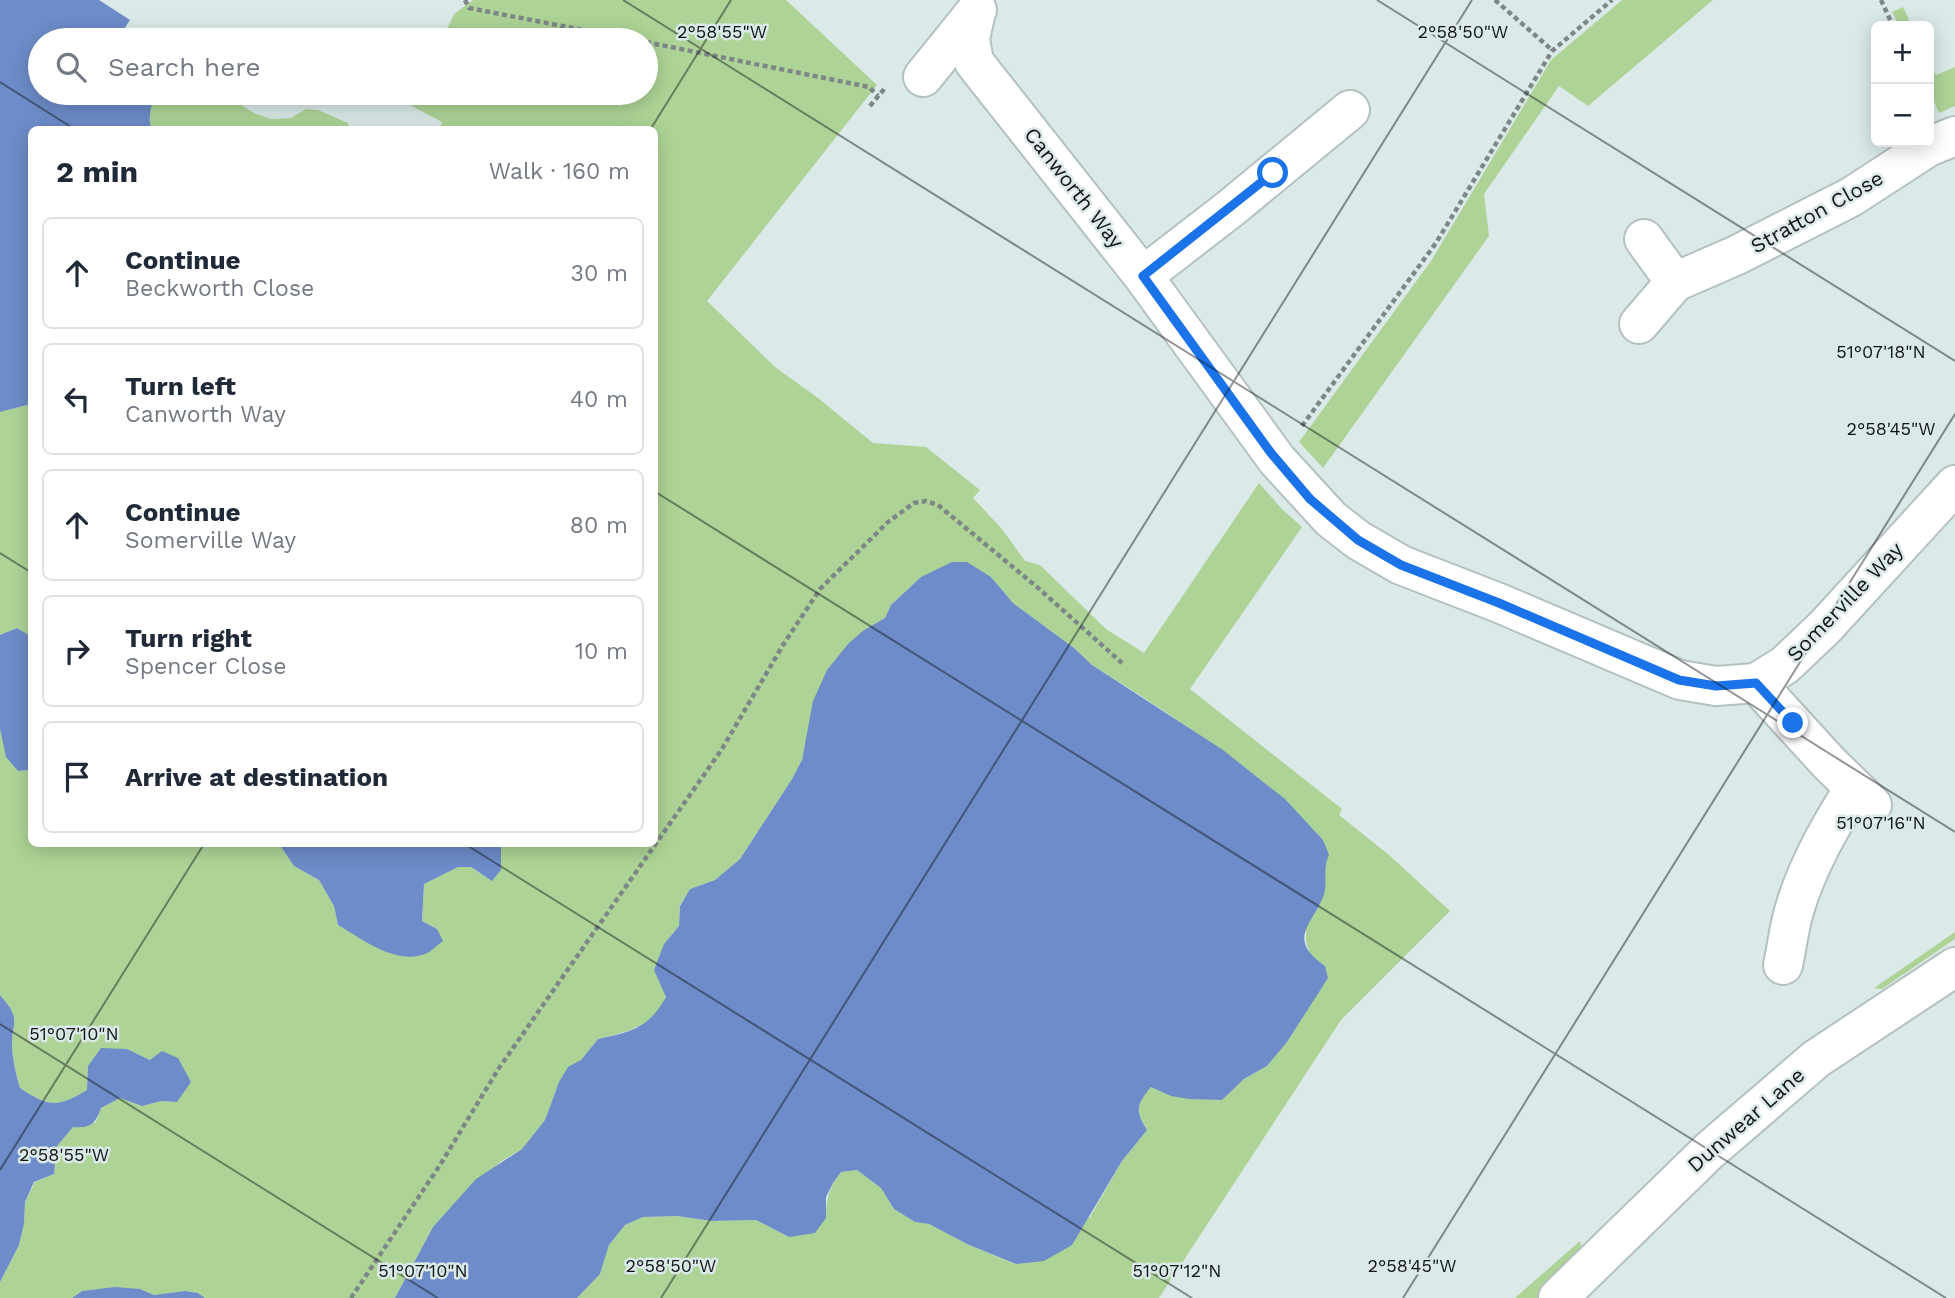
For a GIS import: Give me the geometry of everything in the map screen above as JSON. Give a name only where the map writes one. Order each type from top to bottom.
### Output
[{"type":"street","points":[[923,77],[980,6]]},
{"type":"street","name":"Canworth Way","points":[[980,6],[970,40],[974,62],[1143,276],[1277,460]]},
{"type":"street","points":[[1143,276],[1350,110]]},
{"type":"street","name":"Stratton Close","points":[[1639,324],[1675,282],[1737,255],[1851,197],[1928,147],[1955,136]]},
{"type":"street","points":[[1644,239],[1675,282]]},
{"type":"street","name":"Somerville Way","points":[[1277,460],[1331,519],[1358,540],[1401,565],[1499,603],[1679,680],[1716,686],[1756,683],[1785,665],[1825,627],[1955,485]]},
{"type":"street","points":[[1756,683],[1863,797],[1831,825],[1810,866],[1793,913],[1783,965]]},
{"type":"street","name":"Dunwear Lane","points":[[1558,1298],[1709,1151],[1816,1059],[1955,967]]},
{"type":"path","points":[[465,0],[469,8],[573,28]]},
{"type":"path","points":[[1495,0],[1552,51]]},
{"type":"path","points":[[1277,460],[1436,243],[1552,51],[1612,0]]},
{"type":"path","points":[[1881,0],[1891,21]]},
{"type":"path","points":[[658,44],[869,87],[878,96]]},
{"type":"path","points":[[658,841],[722,750],[783,645],[820,589],[887,522],[914,503],[926,501],[938,505],[1037,587],[1122,663]]},
{"type":"path","points":[[351,1298],[440,1165],[499,1068],[654,847]]},
{"type":"green space","points":[[473,0],[786,0],[877,85],[707,301],[775,367],[873,443],[926,447],[980,490],[973,498],[1002,529],[1025,561],[1040,565],[1106,629],[1144,653],[1259,483],[1302,527],[1190,689],[1342,809],[1339,815],[1389,855],[1450,911],[1341,1020],[1159,1298],[577,1298],[600,1274],[609,1245],[625,1225],[643,1217],[677,1216],[712,1221],[756,1220],[789,1237],[826,1218],[829,1194],[837,1178],[841,1172],[857,1170],[881,1188],[894,1209],[915,1222],[929,1224],[967,1244],[1015,1264],[1090,1217],[1122,1161],[1147,1130],[1140,1117],[1139,1107],[1151,1087],[1178,1096],[1222,1100],[1244,1079],[1267,1066],[1287,1042],[1314,999],[1325,966],[1311,956],[1306,942],[1306,925],[1324,893],[1323,840],[1242,767],[1184,724],[1092,665],[1074,648],[1013,603],[991,577],[921,577],[891,605],[885,618],[864,630],[805,744],[802,760],[792,779],[740,859],[715,880],[690,889],[680,905],[679,926],[664,944],[667,986],[661,1008],[638,1027],[598,1039],[581,1060],[568,1068],[559,1082],[545,1120],[522,1149],[500,1162],[433,1227],[395,1298],[205,1298],[198,1293],[186,1291],[154,1295],[140,1289],[82,1291],[72,1298],[0,1298],[0,1282],[19,1245],[25,1202],[35,1182],[54,1174],[57,1146],[73,1127],[96,1122],[101,1108],[120,1098],[142,1106],[161,1101],[177,1102],[150,1060],[127,1049],[88,1066],[87,1090],[68,1100],[46,1102],[20,1088],[12,1048],[14,1016],[0,995],[0,729],[3,742],[18,771],[28,770],[28,847],[281,847],[294,866],[319,880],[334,906],[338,925],[385,951],[406,957],[437,929],[422,921],[424,884],[458,867],[471,867],[479,873],[499,847],[658,847],[658,126],[440,126],[442,122],[410,105],[658,105],[658,28],[448,28],[454,14]]},
{"type":"green space","points":[[1622,0],[1713,0],[1588,106],[1559,86],[1484,194],[1489,236],[1323,468],[1299,442],[1431,261],[1551,60]]},
{"type":"green space","points":[[1903,7],[1910,21],[1896,21],[1892,12]]},
{"type":"green space","points":[[1955,67],[1955,106],[1939,113],[1934,102],[1934,71],[1936,75]]},
{"type":"green space","points":[[152,105],[241,105],[271,119],[291,118],[306,109],[318,110],[348,123],[349,126],[151,126]]},
{"type":"green space","points":[[28,405],[28,635],[17,628],[0,635],[0,412]]},
{"type":"green space","points":[[1955,932],[1955,939],[1882,989],[1874,988]]},
{"type":"green space","points":[[1580,1241],[1583,1253],[1578,1261],[1537,1298],[1515,1298]]},
{"type":"water","points":[[0,0],[99,0],[130,20],[125,28],[28,28],[28,105],[151,105],[151,126],[28,126],[28,405],[0,412]]},
{"type":"water","points":[[952,562],[967,562],[991,577],[1013,603],[1074,648],[1092,665],[1223,750],[1285,799],[1323,840],[1329,855],[1325,889],[1304,939],[1313,956],[1325,966],[1328,978],[1287,1042],[1267,1066],[1244,1079],[1222,1100],[1171,1096],[1151,1087],[1142,1098],[1139,1108],[1140,1117],[1147,1130],[1122,1161],[1072,1245],[1044,1261],[1016,1264],[967,1244],[929,1224],[915,1222],[894,1209],[881,1188],[857,1170],[841,1172],[833,1183],[826,1197],[826,1218],[815,1233],[789,1237],[756,1220],[712,1221],[677,1216],[643,1217],[625,1225],[609,1245],[600,1274],[577,1298],[395,1298],[433,1227],[476,1179],[522,1149],[545,1120],[559,1082],[568,1067],[581,1060],[598,1039],[638,1027],[660,1007],[666,997],[654,970],[664,944],[679,926],[680,906],[690,889],[715,880],[740,859],[792,779],[802,760],[813,701],[827,670],[848,644],[864,630],[885,618],[891,605],[921,577]]},
{"type":"water","points":[[17,628],[28,635],[28,770],[18,771],[6,757],[0,729],[0,635]]},
{"type":"water","points":[[281,847],[501,847],[501,870],[492,881],[471,867],[458,867],[424,884],[422,921],[437,929],[443,941],[430,952],[414,956],[402,956],[379,949],[338,925],[334,906],[319,880],[294,866]]},
{"type":"water","points":[[0,995],[14,1016],[12,1048],[20,1088],[38,1099],[60,1102],[87,1090],[88,1066],[101,1048],[127,1049],[150,1060],[162,1051],[178,1058],[191,1082],[177,1102],[161,1101],[142,1106],[120,1098],[101,1108],[91,1124],[73,1127],[57,1146],[54,1174],[34,1182],[25,1202],[19,1245],[0,1282]]},
{"type":"water","points":[[115,1287],[140,1289],[154,1295],[185,1291],[198,1293],[205,1298],[72,1298],[82,1291]]},
{"type":"route","points":[[1273,173],[1143,276],[1271,453],[1310,499],[1358,540],[1401,565],[1499,603],[1679,680],[1716,686],[1756,683],[1793,723]]}]
